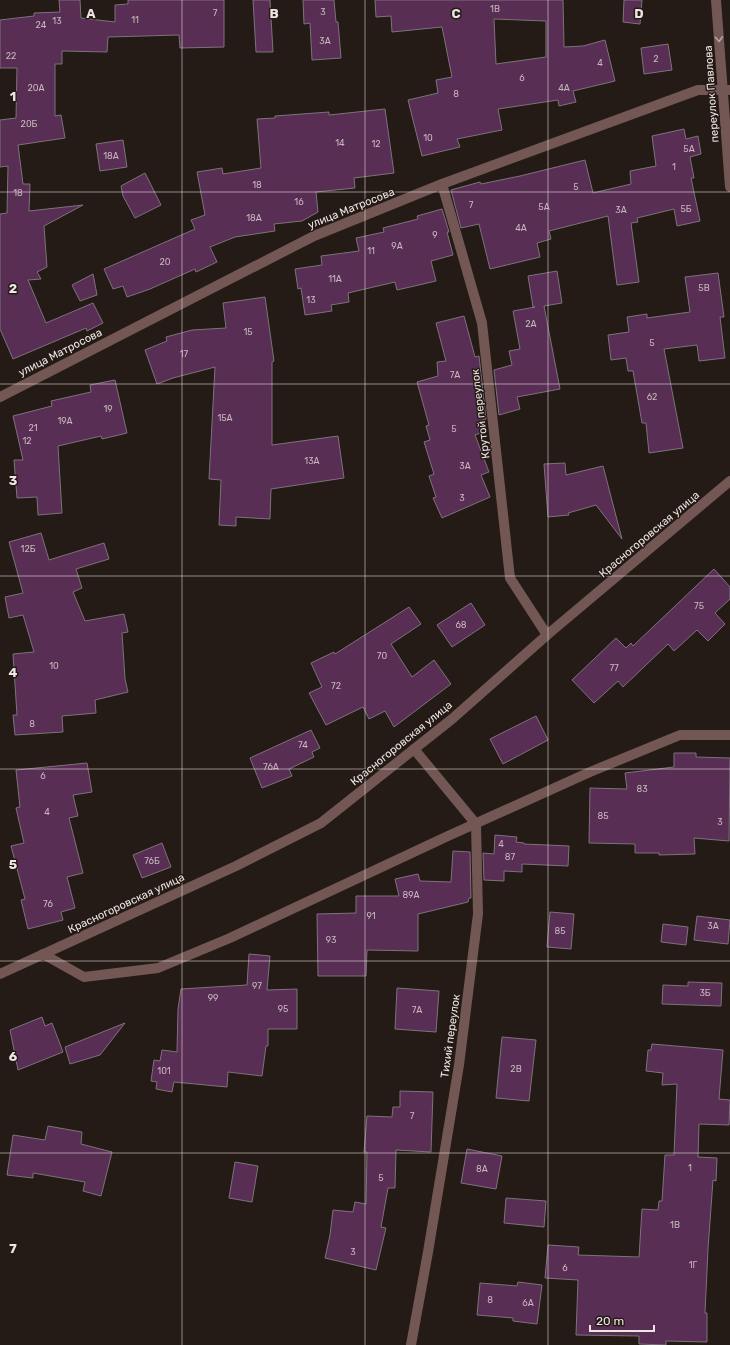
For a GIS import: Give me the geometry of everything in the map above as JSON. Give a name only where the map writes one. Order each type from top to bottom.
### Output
[{"type":"street","name":"переулок Павлова","points":[[716,0],[726,91],[730,187]]},
{"type":"street","name":"улица Матросова","points":[[0,397],[314,236],[442,184],[698,90],[726,91]]},
{"type":"street","name":"Крутой переулок","points":[[442,184],[482,323],[510,578],[547,635]]},
{"type":"street","name":"Красногоровская улица","points":[[0,974],[236,866],[321,823],[452,719],[547,635],[730,482]]},
{"type":"street","points":[[43,954],[84,976],[158,968],[230,938],[590,772],[680,735],[730,735]]},
{"type":"street","points":[[414,749],[476,824]]},
{"type":"street","name":"Тихий переулок","points":[[411,1345],[459,1065],[478,914],[476,824]]},
{"type":"building","points":[[59,0],[80,0],[81,18],[115,22],[115,5],[128,4],[128,0],[224,0],[224,47],[180,48],[179,35],[108,37],[107,52],[62,51],[62,64],[55,64],[55,116],[61,115],[65,138],[18,145],[23,184],[30,184],[29,211],[83,205],[44,226],[47,267],[37,272],[41,279],[28,280],[46,323],[93,303],[103,323],[87,331],[86,328],[13,359],[0,329],[0,214],[7,213],[8,166],[0,167],[0,120],[16,118],[17,68],[0,68],[0,20],[34,16],[34,13],[60,12]]},
{"type":"building","points":[[253,0],[270,0],[273,52],[256,52]]},
{"type":"building","points":[[303,0],[334,0],[336,22],[338,22],[341,58],[312,60],[310,23],[304,24]]},
{"type":"building","points":[[375,0],[563,0],[564,47],[583,46],[605,40],[615,81],[573,91],[576,102],[559,106],[558,100],[498,109],[502,130],[457,139],[460,147],[422,156],[408,100],[438,93],[436,80],[452,77],[442,27],[392,32],[391,16],[376,17]],"holes":[[[494,19],[546,21],[546,57],[496,64]]]},
{"type":"building","points":[[624,0],[642,0],[640,24],[623,22]]},
{"type":"building","points":[[668,44],[672,70],[644,74],[641,48]]},
{"type":"building","points":[[385,109],[394,173],[354,178],[355,188],[316,192],[318,212],[302,221],[274,224],[275,231],[235,237],[210,247],[217,262],[196,272],[195,269],[150,289],[127,297],[123,286],[113,289],[104,269],[195,229],[191,220],[205,215],[197,172],[222,168],[223,174],[261,168],[257,119],[275,118],[275,116],[329,112],[329,115]]},
{"type":"building","points":[[684,129],[686,139],[698,136],[701,154],[690,157],[694,178],[691,178],[700,221],[677,226],[674,209],[637,218],[638,222],[631,223],[639,282],[617,285],[608,216],[549,231],[551,239],[537,243],[540,257],[490,269],[479,224],[461,228],[451,190],[480,182],[481,184],[520,176],[585,160],[593,193],[631,184],[630,171],[656,166],[652,136]]},
{"type":"building","points":[[123,140],[127,167],[100,171],[96,144]]},
{"type":"building","points":[[145,173],[161,205],[135,218],[123,196],[121,186]]},
{"type":"building","points":[[442,209],[449,232],[447,232],[453,255],[431,261],[436,281],[397,290],[395,282],[348,293],[349,302],[331,305],[332,311],[305,315],[301,288],[298,289],[295,269],[322,265],[321,256],[359,251],[356,238],[384,232],[383,228],[418,219],[417,216]]},
{"type":"building","points":[[557,271],[562,303],[544,306],[560,389],[517,397],[520,409],[499,415],[494,370],[512,365],[509,351],[520,349],[513,311],[535,307],[533,307],[528,276]]},
{"type":"building","points":[[718,273],[724,317],[720,317],[725,358],[699,361],[697,345],[664,349],[683,448],[649,453],[646,423],[642,423],[633,371],[628,371],[626,358],[611,360],[608,335],[629,332],[627,317],[647,314],[647,318],[690,312],[685,277]]},
{"type":"building","points":[[93,274],[97,295],[80,301],[72,285]]},
{"type":"building","points":[[265,297],[274,361],[272,362],[272,445],[338,436],[344,478],[271,489],[270,519],[236,517],[236,526],[219,525],[221,480],[209,479],[215,367],[173,378],[157,384],[145,350],[167,341],[166,337],[192,330],[226,328],[223,303]]},
{"type":"building","points":[[464,316],[475,357],[479,356],[486,419],[478,422],[481,433],[475,435],[489,472],[481,475],[490,497],[442,518],[433,498],[436,497],[429,476],[434,474],[424,442],[430,440],[426,426],[429,425],[417,382],[438,376],[437,362],[446,361],[436,323]]},
{"type":"building","points":[[115,380],[127,433],[102,439],[101,436],[58,446],[62,513],[38,515],[37,497],[17,498],[14,460],[23,460],[13,416],[52,406],[51,401],[91,392],[90,385]]},
{"type":"building","points":[[565,463],[566,475],[603,466],[622,539],[596,505],[568,513],[569,515],[548,517],[544,464]]},
{"type":"building","points":[[41,533],[49,560],[104,543],[109,559],[76,569],[82,588],[73,592],[85,621],[124,614],[128,632],[122,633],[125,679],[128,692],[95,700],[96,713],[62,716],[63,732],[15,735],[13,715],[17,715],[13,654],[34,652],[23,615],[9,618],[5,597],[23,593],[9,542]]},
{"type":"building","points":[[714,569],[730,587],[730,599],[715,613],[725,624],[708,641],[697,630],[674,651],[668,644],[623,687],[618,681],[594,703],[572,680],[616,638],[626,648],[631,643],[633,646]]},
{"type":"building","points":[[471,603],[485,625],[452,647],[437,625]]},
{"type":"building","points":[[409,607],[421,624],[391,644],[412,677],[434,660],[451,684],[394,727],[385,711],[369,719],[363,707],[326,725],[309,693],[322,687],[311,663],[334,652],[335,654]]},
{"type":"building","points":[[536,716],[548,740],[503,764],[490,739]]},
{"type":"building","points":[[311,730],[320,748],[312,752],[314,757],[289,769],[292,776],[262,788],[250,758]]},
{"type":"building","points":[[674,753],[696,753],[696,757],[730,758],[729,841],[694,838],[695,854],[659,855],[659,853],[635,853],[635,844],[589,843],[590,788],[627,789],[625,773],[674,767]]},
{"type":"building","points":[[87,763],[92,792],[73,795],[78,816],[69,818],[83,873],[67,877],[75,908],[61,912],[63,920],[28,929],[21,900],[25,899],[11,846],[24,843],[16,808],[20,807],[16,770]]},
{"type":"building","points":[[495,835],[517,837],[516,842],[524,844],[569,846],[568,866],[522,864],[522,872],[504,871],[504,881],[484,880],[483,853],[494,854]]},
{"type":"building","points":[[162,843],[171,867],[142,878],[133,855]]},
{"type":"building","points":[[453,851],[470,852],[471,898],[469,898],[468,902],[418,914],[418,951],[367,950],[366,976],[318,976],[317,914],[356,913],[356,896],[399,896],[395,879],[418,874],[420,881],[451,882]]},
{"type":"building","points":[[550,912],[574,914],[571,949],[547,947]]},
{"type":"building","points":[[697,916],[730,920],[728,944],[694,940]]},
{"type":"building","points":[[663,924],[688,927],[686,945],[661,942]]},
{"type":"building","points":[[249,954],[270,956],[267,990],[297,989],[297,1029],[268,1029],[268,1046],[266,1046],[262,1076],[228,1072],[227,1087],[174,1082],[172,1092],[156,1089],[157,1082],[151,1081],[154,1060],[160,1061],[162,1050],[177,1052],[178,1009],[181,989],[247,985]]},
{"type":"building","points":[[688,982],[722,983],[721,1006],[662,1004],[663,985],[688,986]]},
{"type":"building","points":[[397,988],[439,991],[436,1032],[395,1029]]},
{"type":"building","points":[[42,1017],[45,1026],[52,1023],[63,1052],[18,1070],[10,1030]]},
{"type":"building","points":[[125,1023],[100,1055],[70,1064],[65,1047]]},
{"type":"building","points":[[502,1037],[536,1040],[529,1101],[496,1098]]},
{"type":"building","points":[[652,1044],[723,1050],[719,1099],[730,1100],[729,1125],[699,1124],[698,1157],[717,1158],[716,1181],[713,1180],[708,1249],[705,1313],[707,1313],[707,1342],[666,1341],[666,1345],[639,1344],[639,1336],[576,1335],[578,1280],[545,1278],[548,1245],[579,1247],[578,1255],[639,1257],[642,1209],[658,1210],[659,1201],[662,1201],[665,1155],[674,1155],[677,1084],[662,1085],[663,1073],[646,1071],[648,1050],[651,1050]]},
{"type":"building","points":[[400,1091],[433,1092],[431,1152],[396,1150],[395,1188],[388,1188],[381,1227],[386,1228],[376,1270],[325,1258],[333,1210],[353,1212],[355,1202],[366,1204],[367,1152],[364,1152],[367,1116],[392,1117],[393,1107],[400,1107]]},
{"type":"building","points":[[48,1126],[82,1132],[81,1144],[112,1152],[101,1196],[83,1191],[85,1182],[33,1173],[33,1178],[7,1175],[13,1135],[45,1140]]},
{"type":"building","points":[[467,1149],[502,1156],[496,1189],[461,1183]]},
{"type":"building","points":[[235,1162],[258,1166],[252,1202],[229,1198]]},
{"type":"building","points":[[506,1198],[546,1201],[544,1227],[504,1223]]},
{"type":"building","points":[[518,1282],[542,1285],[537,1324],[513,1321],[513,1318],[477,1315],[480,1283],[517,1286]]}]
